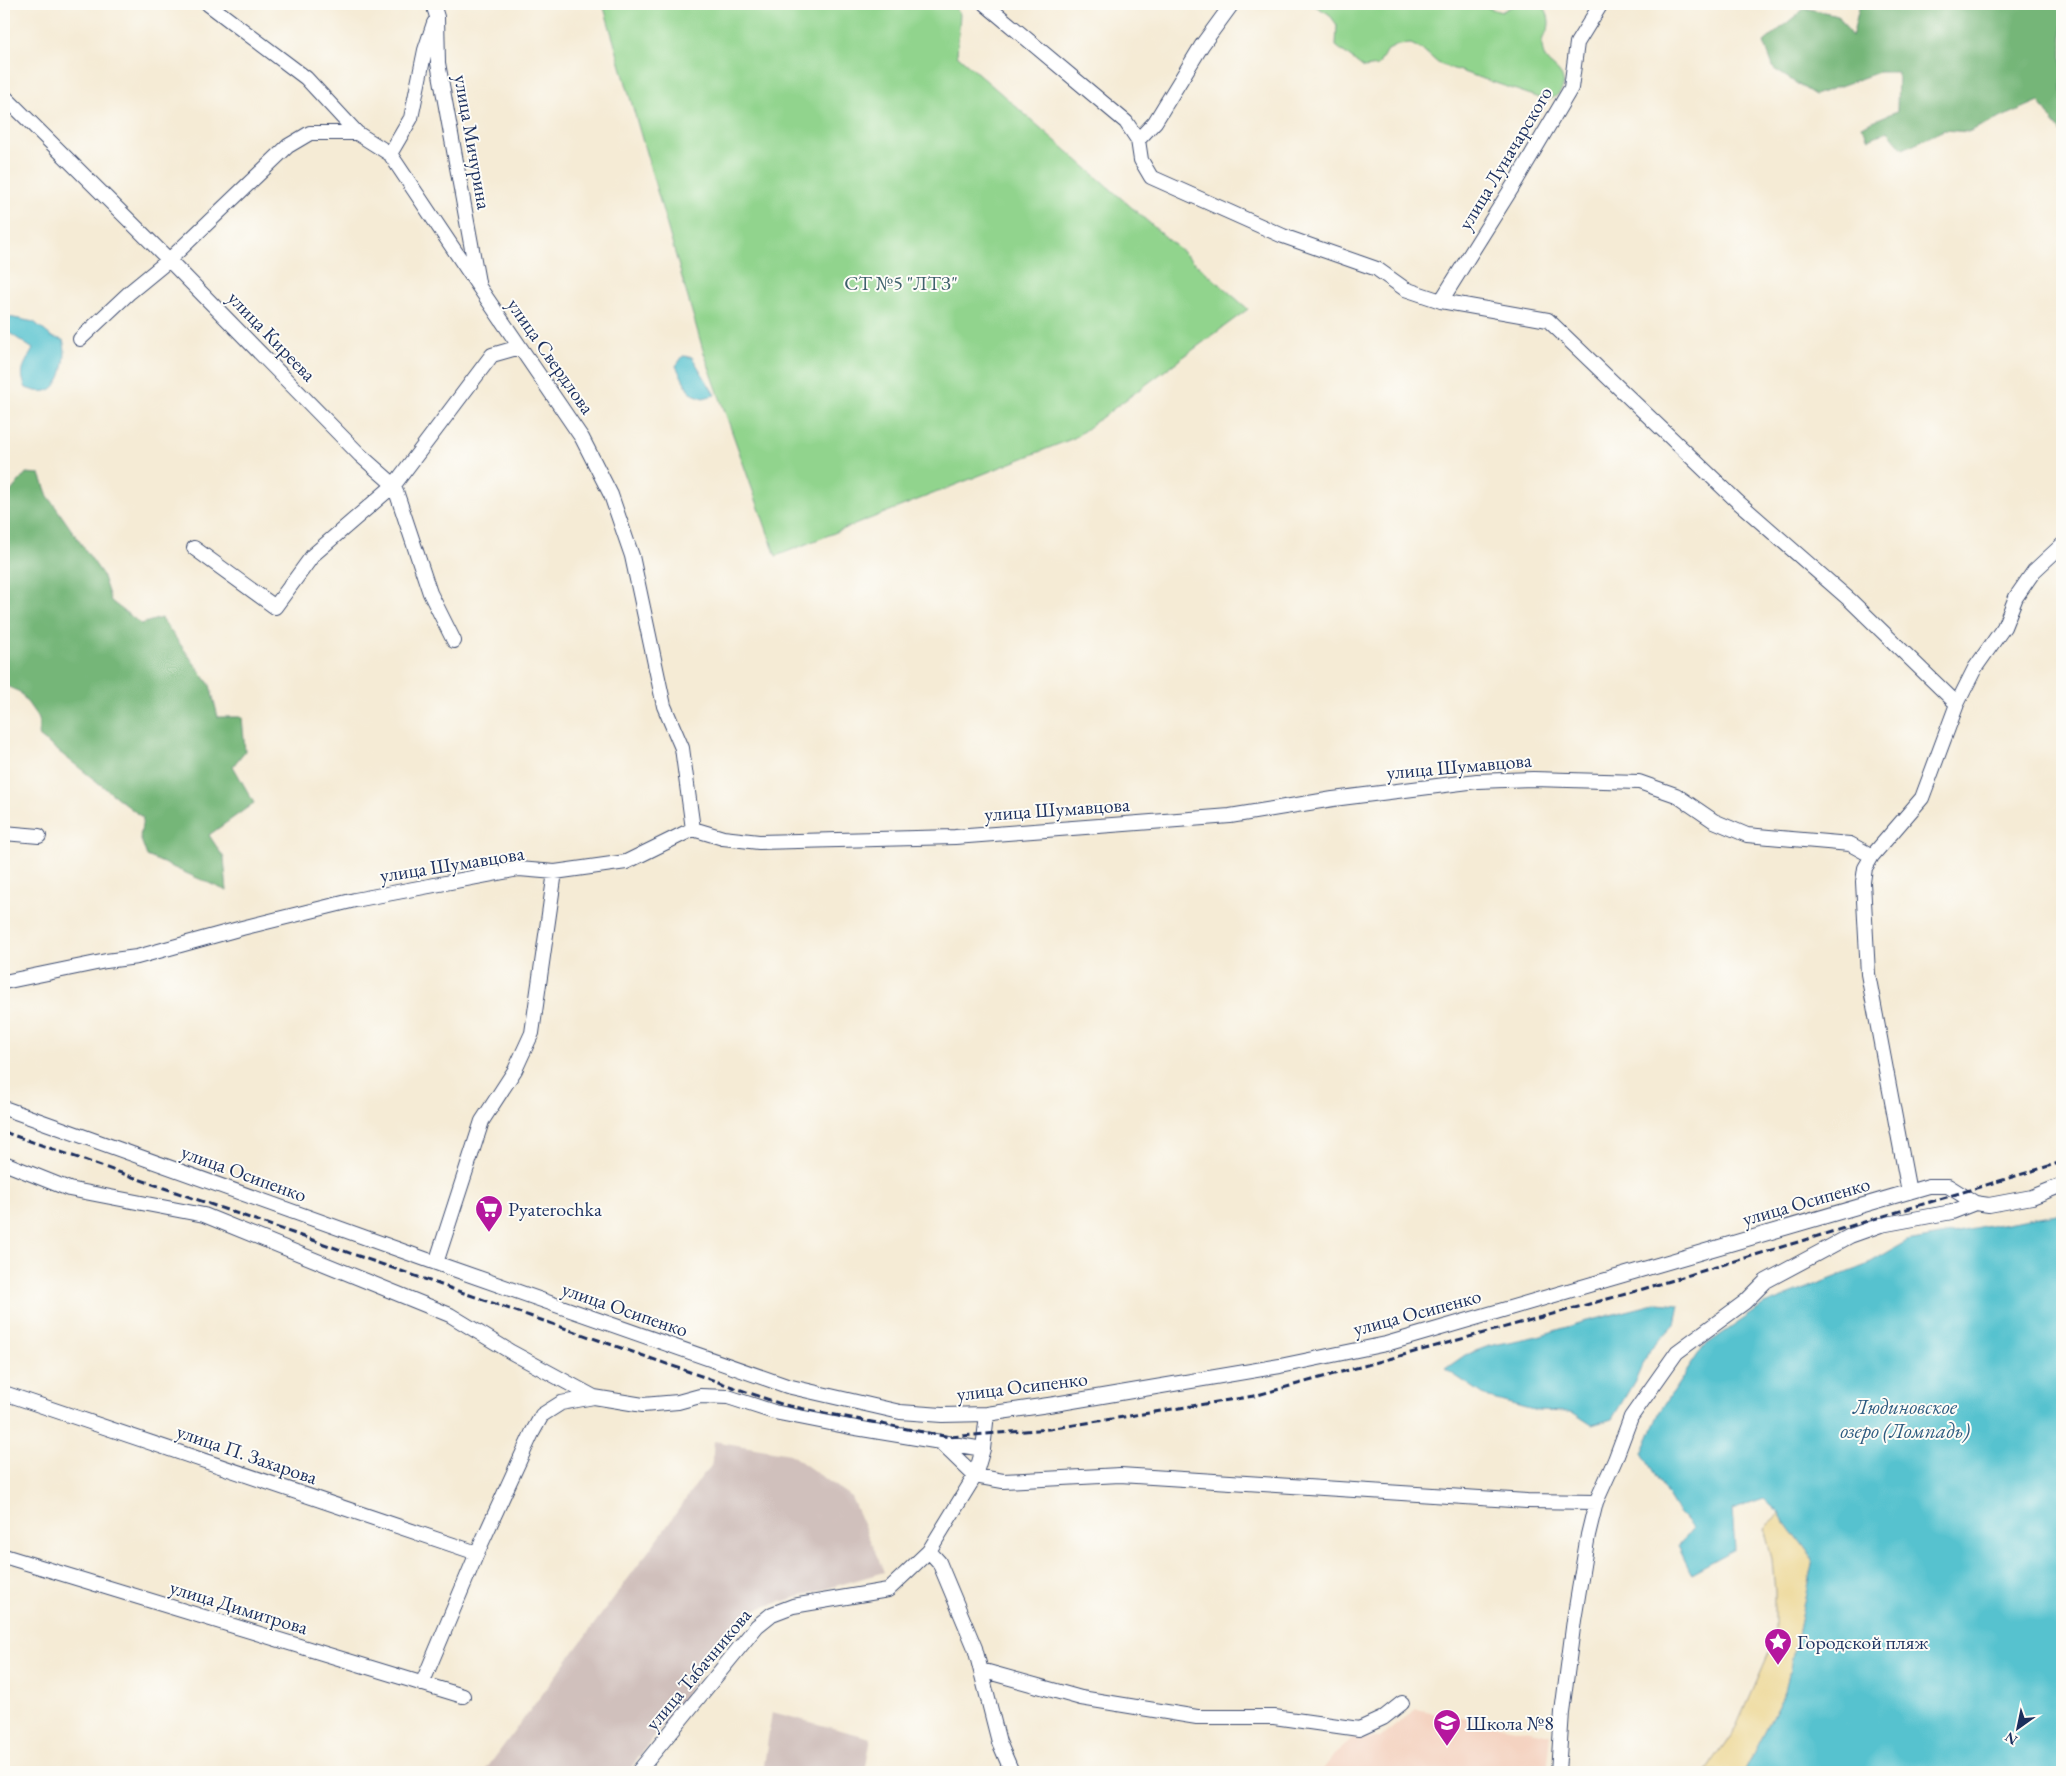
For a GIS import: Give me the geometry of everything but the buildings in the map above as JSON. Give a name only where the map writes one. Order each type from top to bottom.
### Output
[{"type":"street","name":"улица Свердлова","points":[[208,4],[306,78],[357,133],[390,154],[582,438],[614,504],[632,556],[664,706],[682,748],[692,829]]},
{"type":"street","points":[[985,4],[1126,122],[1138,140],[1141,160],[1151,177],[1283,236],[1377,269],[1405,288],[1441,301],[1548,320],[1738,502],[1851,600],[1957,704]]},
{"type":"street","points":[[1138,140],[1155,122],[1202,45],[1232,4]]},
{"type":"street","name":"улица Луначарского","points":[[1441,301],[1513,186],[1571,88],[1577,43],[1601,4]]},
{"type":"street","points":[[390,154],[411,118],[435,10]]},
{"type":"street","name":"улица Мичурина","points":[[435,10],[438,63],[479,287]]},
{"type":"street","name":"улица Киреева","points":[[4,96],[169,260],[360,455],[394,485]]},
{"type":"street","points":[[80,339],[130,292],[169,260],[288,146],[310,133],[357,133]]},
{"type":"street","points":[[194,548],[275,607],[313,555],[394,485],[492,355],[520,347]]},
{"type":"street","points":[[394,485],[430,593],[454,641]]},
{"type":"street","points":[[1909,1192],[1868,974],[1863,882],[1866,868],[1872,856],[1922,798],[1957,704],[1975,668],[2004,627],[2016,596],[2034,571],[2062,545]]},
{"type":"street","name":"улица Шумавцова","points":[[4,982],[106,961],[137,958],[242,928],[355,900],[519,869],[556,872],[626,862],[692,829],[723,838],[759,842],[955,837],[1230,816],[1333,799],[1476,781],[1533,779],[1639,782],[1676,795],[1714,820],[1746,835],[1850,844],[1872,856]]},
{"type":"street","points":[[4,833],[38,836]]},
{"type":"street","points":[[436,1263],[482,1121],[515,1070],[532,1033],[556,872]]},
{"type":"street","name":"улица Осипенко","points":[[4,1108],[436,1263],[787,1386],[900,1412],[942,1416],[987,1414],[1280,1366],[1386,1344],[1929,1186],[1948,1186],[1975,1202],[1989,1205],[2032,1196],[2062,1185]]},
{"type":"street","points":[[4,1163],[69,1189],[204,1215],[450,1315],[511,1352],[594,1397]]},
{"type":"street","points":[[1558,1772],[1562,1712],[1573,1630],[1588,1534],[1596,1502],[1615,1460],[1631,1417],[1677,1352],[1744,1302],[1766,1282],[1850,1236],[1881,1225],[1952,1212],[1975,1202]]},
{"type":"street","name":"улица П. Захарова","points":[[4,1393],[477,1553]]},
{"type":"street","points":[[422,1684],[477,1553],[542,1415],[561,1402],[594,1397],[643,1405],[678,1402],[700,1396],[728,1397],[774,1412],[850,1427],[983,1449]]},
{"type":"street","name":"улица Табачникова","points":[[638,1772],[757,1626],[772,1614],[792,1606],[888,1590],[929,1550],[975,1476],[983,1449],[987,1414]]},
{"type":"street","points":[[940,1442],[975,1476],[1003,1481],[1120,1475],[1527,1501],[1596,1502]]},
{"type":"street","points":[[929,1550],[939,1562],[975,1648],[999,1742],[1012,1772]]},
{"type":"street","name":"улица Димитрова","points":[[4,1556],[463,1696]]},
{"type":"street","points":[[981,1670],[1081,1698],[1197,1717],[1274,1717],[1359,1729],[1383,1718],[1402,1703]]},
{"type":"shaded area","points":[[714,1441],[790,1454],[851,1497],[884,1572],[746,1612],[628,1772],[484,1772],[712,1465]]},
{"type":"shaded area","name":"Школа №8","points":[[1416,1709],[1551,1735],[1547,1772],[1321,1772],[1334,1755],[1354,1738],[1380,1738]]},
{"type":"shaded area","points":[[772,1712],[871,1738],[865,1772],[763,1772]]},
{"type":"green space","name":"СТ №5 \"ЛТЗ\"","points":[[603,4],[952,4],[960,14],[957,55],[1248,309],[1074,438],[776,556],[703,350]]},
{"type":"green space","points":[[1312,4],[1477,4],[1501,12],[1516,4],[1541,4],[1547,12],[1549,19],[1548,29],[1542,41],[1543,53],[1563,79],[1561,91],[1554,97],[1546,100],[1439,64],[1423,50],[1411,44],[1398,45],[1386,51],[1378,66],[1364,68],[1336,46],[1337,25],[1329,14]]},
{"type":"green space","points":[[1860,4],[2062,4],[2062,134],[2039,101],[1968,132],[1944,130],[1903,149],[1888,131],[1869,139],[1861,126],[1897,111],[1898,72],[1879,72],[1815,95],[1774,69],[1764,42],[1805,8],[1838,15],[1852,37]]},
{"type":"green space","points":[[26,473],[40,474],[48,496],[102,574],[111,601],[141,624],[161,618],[210,685],[218,717],[242,717],[245,751],[233,766],[254,803],[209,835],[224,858],[227,891],[147,856],[140,837],[143,818],[39,736],[39,719],[20,692],[4,685],[4,497],[7,496]]},
{"type":"sand","name":"Городской пляж","points":[[1780,1514],[1813,1559],[1785,1692],[1744,1772],[1706,1772],[1737,1727],[1775,1640],[1775,1592],[1772,1559],[1764,1528]]},
{"type":"water","points":[[4,316],[34,322],[52,337],[63,340],[65,352],[63,368],[54,387],[44,391],[26,388],[23,372],[25,363],[33,349],[8,332]]},
{"type":"water","points":[[683,356],[692,357],[715,395],[703,398],[690,393],[676,366]]},
{"type":"water","name":"Людиновское озеро (Ломпадь)","points":[[2062,1213],[2062,1772],[1744,1772],[1785,1692],[1813,1559],[1780,1514],[1764,1499],[1732,1510],[1735,1549],[1691,1573],[1678,1546],[1693,1528],[1676,1509],[1642,1453],[1660,1411],[1703,1347],[1764,1305],[1864,1266],[1907,1241]]},
{"type":"water","points":[[1658,1303],[1679,1305],[1675,1324],[1648,1352],[1637,1377],[1612,1419],[1592,1425],[1572,1412],[1537,1411],[1489,1398],[1445,1369],[1465,1355],[1489,1346],[1538,1336],[1583,1322]]},
{"type":"railway","points":[[4,1132],[784,1405],[949,1437],[1049,1429],[1254,1396],[1633,1292],[2062,1162]]},
{"type":"place","name":"Pyaterochka","points":[[489,1233]]},
{"type":"place","name":"Городской пляж","points":[[1778,1666]]},
{"type":"place","name":"Школа №8","points":[[1447,1747]]}]
